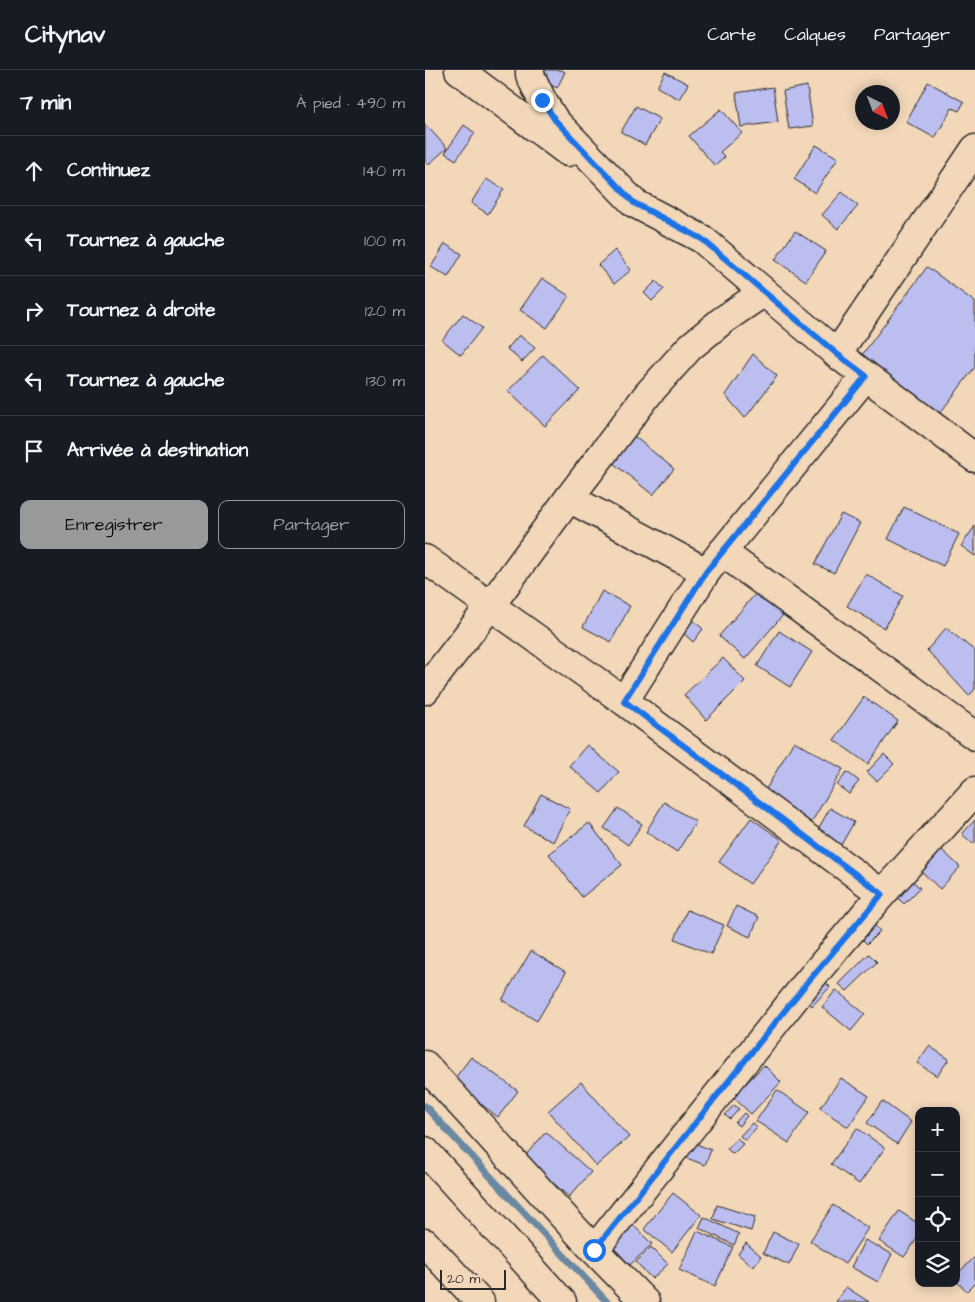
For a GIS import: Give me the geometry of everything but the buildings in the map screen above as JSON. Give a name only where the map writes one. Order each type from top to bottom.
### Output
[{"type":"main road","points":[[459,70],[634,203],[702,239],[837,354],[974,456]]},
{"type":"main road","points":[[530,70],[530,75],[542,100],[555,120],[634,203]]},
{"type":"main road","points":[[837,354],[975,149]]},
{"type":"main road","points":[[425,690],[648,394],[690,347],[723,320],[764,292]]},
{"type":"main road","points":[[624,701],[714,562],[866,376]]},
{"type":"main road","points":[[569,498],[714,562],[975,736]]},
{"type":"main road","points":[[425,558],[624,701],[882,894]]},
{"type":"main road","points":[[594,1250],[806,984],[882,894],[975,791]]},
{"type":"main road","points":[[425,1065],[594,1250],[645,1302]]},
{"type":"main road","points":[[425,1151],[562,1302]]},
{"type":"main road","points":[[425,1243],[480,1302]]},
{"type":"waterway","points":[[425,1106],[607,1302]]},
{"type":"route","points":[[542,100],[555,120],[634,203],[702,239],[837,354],[866,376],[706,572],[624,701],[882,894],[806,984],[594,1250]]}]
